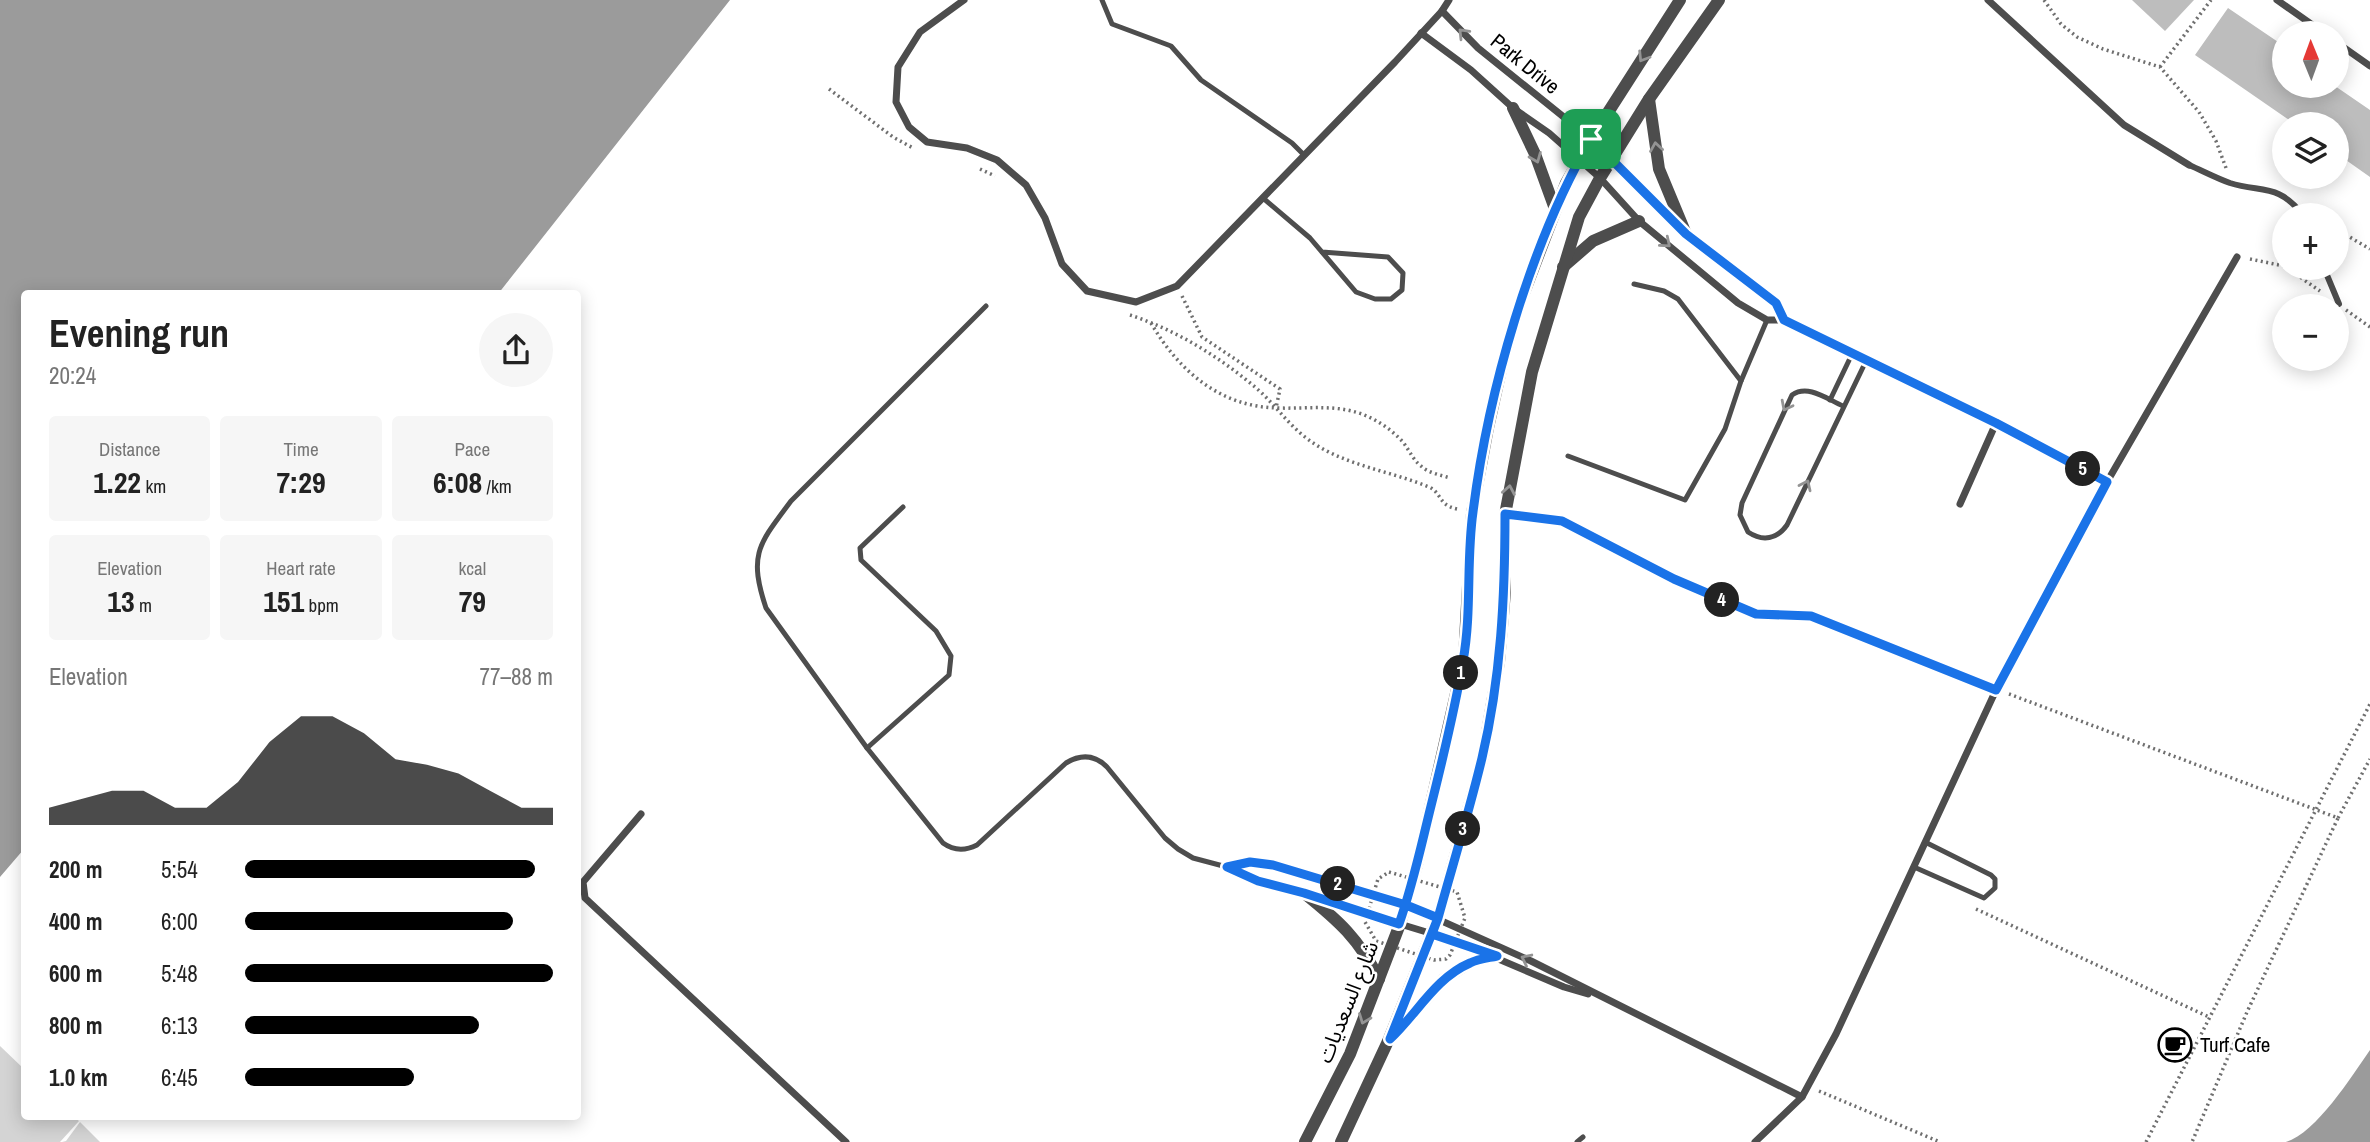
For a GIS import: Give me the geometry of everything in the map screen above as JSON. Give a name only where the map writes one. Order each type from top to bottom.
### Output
[{"type":"street","points":[[964,0],[920,32],[898,67],[896,102],[909,127],[927,142],[967,148],[997,160],[1026,185],[1045,218],[1062,264],[1087,291],[1136,302],[1177,286],[1442,11],[1449,0]]},
{"type":"street","name":"شارع السعديات","points":[[1305,1142],[1350,1054],[1406,905],[1445,750],[1464,658],[1472,513],[1503,361],[1520,306],[1566,183],[1680,0]]},
{"type":"street","points":[[1340,1142],[1390,1039],[1438,918],[1483,756],[1499,662],[1505,592],[1505,514],[1532,372],[1562,267],[1579,216],[1600,178],[1648,99],[1718,0]]},
{"type":"street","points":[[1989,0],[2124,125],[2189,165],[2232,183],[2263,188],[2286,197],[2292,203]]},
{"type":"street","points":[[2277,0],[2307,21]]},
{"type":"street","name":"Park Drive","points":[[1442,11],[1478,48],[1591,139],[1686,234],[1776,303],[1784,320]]},
{"type":"street","name":"Park Drive","points":[[1421,33],[1471,70],[1513,108],[1549,132],[1600,178],[1639,221],[1738,303],[1768,320]]},
{"type":"street","points":[[2349,51],[2370,66]]},
{"type":"street","points":[[1648,99],[1659,169],[1686,234]]},
{"type":"street","points":[[1513,108],[1535,154],[1555,209]]},
{"type":"street","points":[[1562,267],[1593,242],[1639,221]]},
{"type":"street","points":[[1755,1142],[1802,1097],[1808,1086],[1836,1034],[1996,690],[2107,482],[2237,257]]},
{"type":"street","points":[[1768,320],[1784,320],[1853,352],[2107,482]]},
{"type":"street","points":[[1960,504],[1996,423]]},
{"type":"street","points":[[641,814],[583,882],[585,898],[846,1142]]},
{"type":"street","points":[[1304,893],[1354,937],[1379,979]]},
{"type":"street","points":[[1406,905],[1531,961],[1802,1097]]},
{"type":"street","points":[[1399,924],[1497,956],[1564,987],[1608,1001]]},
{"type":"street","points":[[1390,1039],[1444,979],[1471,962],[1497,956]]},
{"type":"lane","points":[[1102,0],[1112,24],[1171,46],[1201,80],[1292,143],[1304,155]]},
{"type":"lane","points":[[1263,198],[1310,238],[1356,292],[1375,299],[1391,299],[1402,290],[1403,273],[1388,257],[1322,252]]},
{"type":"lane","points":[[1634,284],[1664,291],[1678,299],[1741,381]]},
{"type":"lane","points":[[986,306],[791,501],[770,530],[757,556],[757,581],[766,608],[867,748],[943,844],[949,847],[963,850],[977,845],[1066,763],[1074,758],[1089,756],[1107,767],[1165,838],[1193,858],[1399,924]]},
{"type":"lane","points":[[1568,456],[1685,500],[1726,429],[1741,381],[1768,320]]},
{"type":"lane","points":[[1830,400],[1853,352]]},
{"type":"lane","points":[[1843,406],[1802,390],[1791,394],[1740,509],[1741,522],[1754,536],[1773,537],[1787,525],[1867,359]]},
{"type":"lane","points":[[867,748],[949,676],[951,656],[936,631],[861,561],[860,548],[903,507]]},
{"type":"lane","points":[[1914,867],[1984,898],[1995,888],[1995,880],[1991,875],[1925,842]]},
{"type":"lane","points":[[1227,867],[1262,863],[1406,905]]},
{"type":"lane","points":[[1577,1142],[1583,1137]]},
{"type":"path","points":[[2044,0],[2062,24],[2077,37],[2104,49],[2160,67],[2199,112],[2216,141],[2232,183]]},
{"type":"path","points":[[2160,67],[2211,0]]},
{"type":"path","points":[[2349,237],[2370,249]]},
{"type":"path","points":[[2237,257],[2272,264]]},
{"type":"path","points":[[2305,280],[2325,294]]},
{"type":"path","points":[[1177,286],[1202,337],[1280,389],[1276,408]]},
{"type":"path","points":[[2349,311],[2370,327]]},
{"type":"path","points":[[1152,323],[1165,347],[1183,369],[1226,397],[1252,405],[1276,408],[1335,407],[1363,414],[1383,424],[1402,441],[1423,469],[1450,478]]},
{"type":"path","points":[[1505,514],[1562,521],[1674,579],[1756,614],[1811,616],[1996,690],[2339,818]]},
{"type":"path","points":[[2147,1142],[2370,704]]},
{"type":"path","points":[[2192,1142],[2247,1012],[2370,759]]},
{"type":"path","points":[[1971,907],[2210,1017]]},
{"type":"path","points":[[1808,1086],[1940,1142]]},
{"type":"shaded area","points":[[0,0],[730,0],[501,290],[21,290],[21,852],[0,877]]},
{"type":"shaded area","points":[[0,1046],[21,1066],[21,1120],[79,1121],[60,1142],[0,1142]]},
{"type":"shaded area","points":[[2370,1050],[2370,1142],[2286,1142],[2297,1137],[2321,1116]]},
{"type":"shaded area","points":[[80,1122],[100,1142],[62,1142],[66,1141]]},
{"type":"building","points":[[2132,0],[2194,0],[2165,31]]},
{"type":"building","points":[[2228,8],[2272,38],[2272,98],[2349,98],[2349,96],[2370,110],[2370,177],[2349,162],[2349,112],[2278,112],[2195,55]]},
{"type":"place","name":"Turf Cafe","points":[[2175,1045]]},
{"type":"route","points":[[1591,139],[1566,183],[1520,306],[1503,361],[1472,513],[1464,658],[1445,750],[1413,879],[1406,905],[1399,924],[1258,881],[1227,867],[1250,862],[1273,865],[1406,905],[1438,918],[1390,1039],[1444,979],[1471,962],[1497,956],[1432,934],[1438,918],[1483,756],[1499,662],[1505,592],[1505,514],[1562,521],[1674,579],[1756,614],[1811,616],[1996,690],[2107,482],[1996,423],[1784,320],[1776,303],[1686,234],[1591,139]]}]
